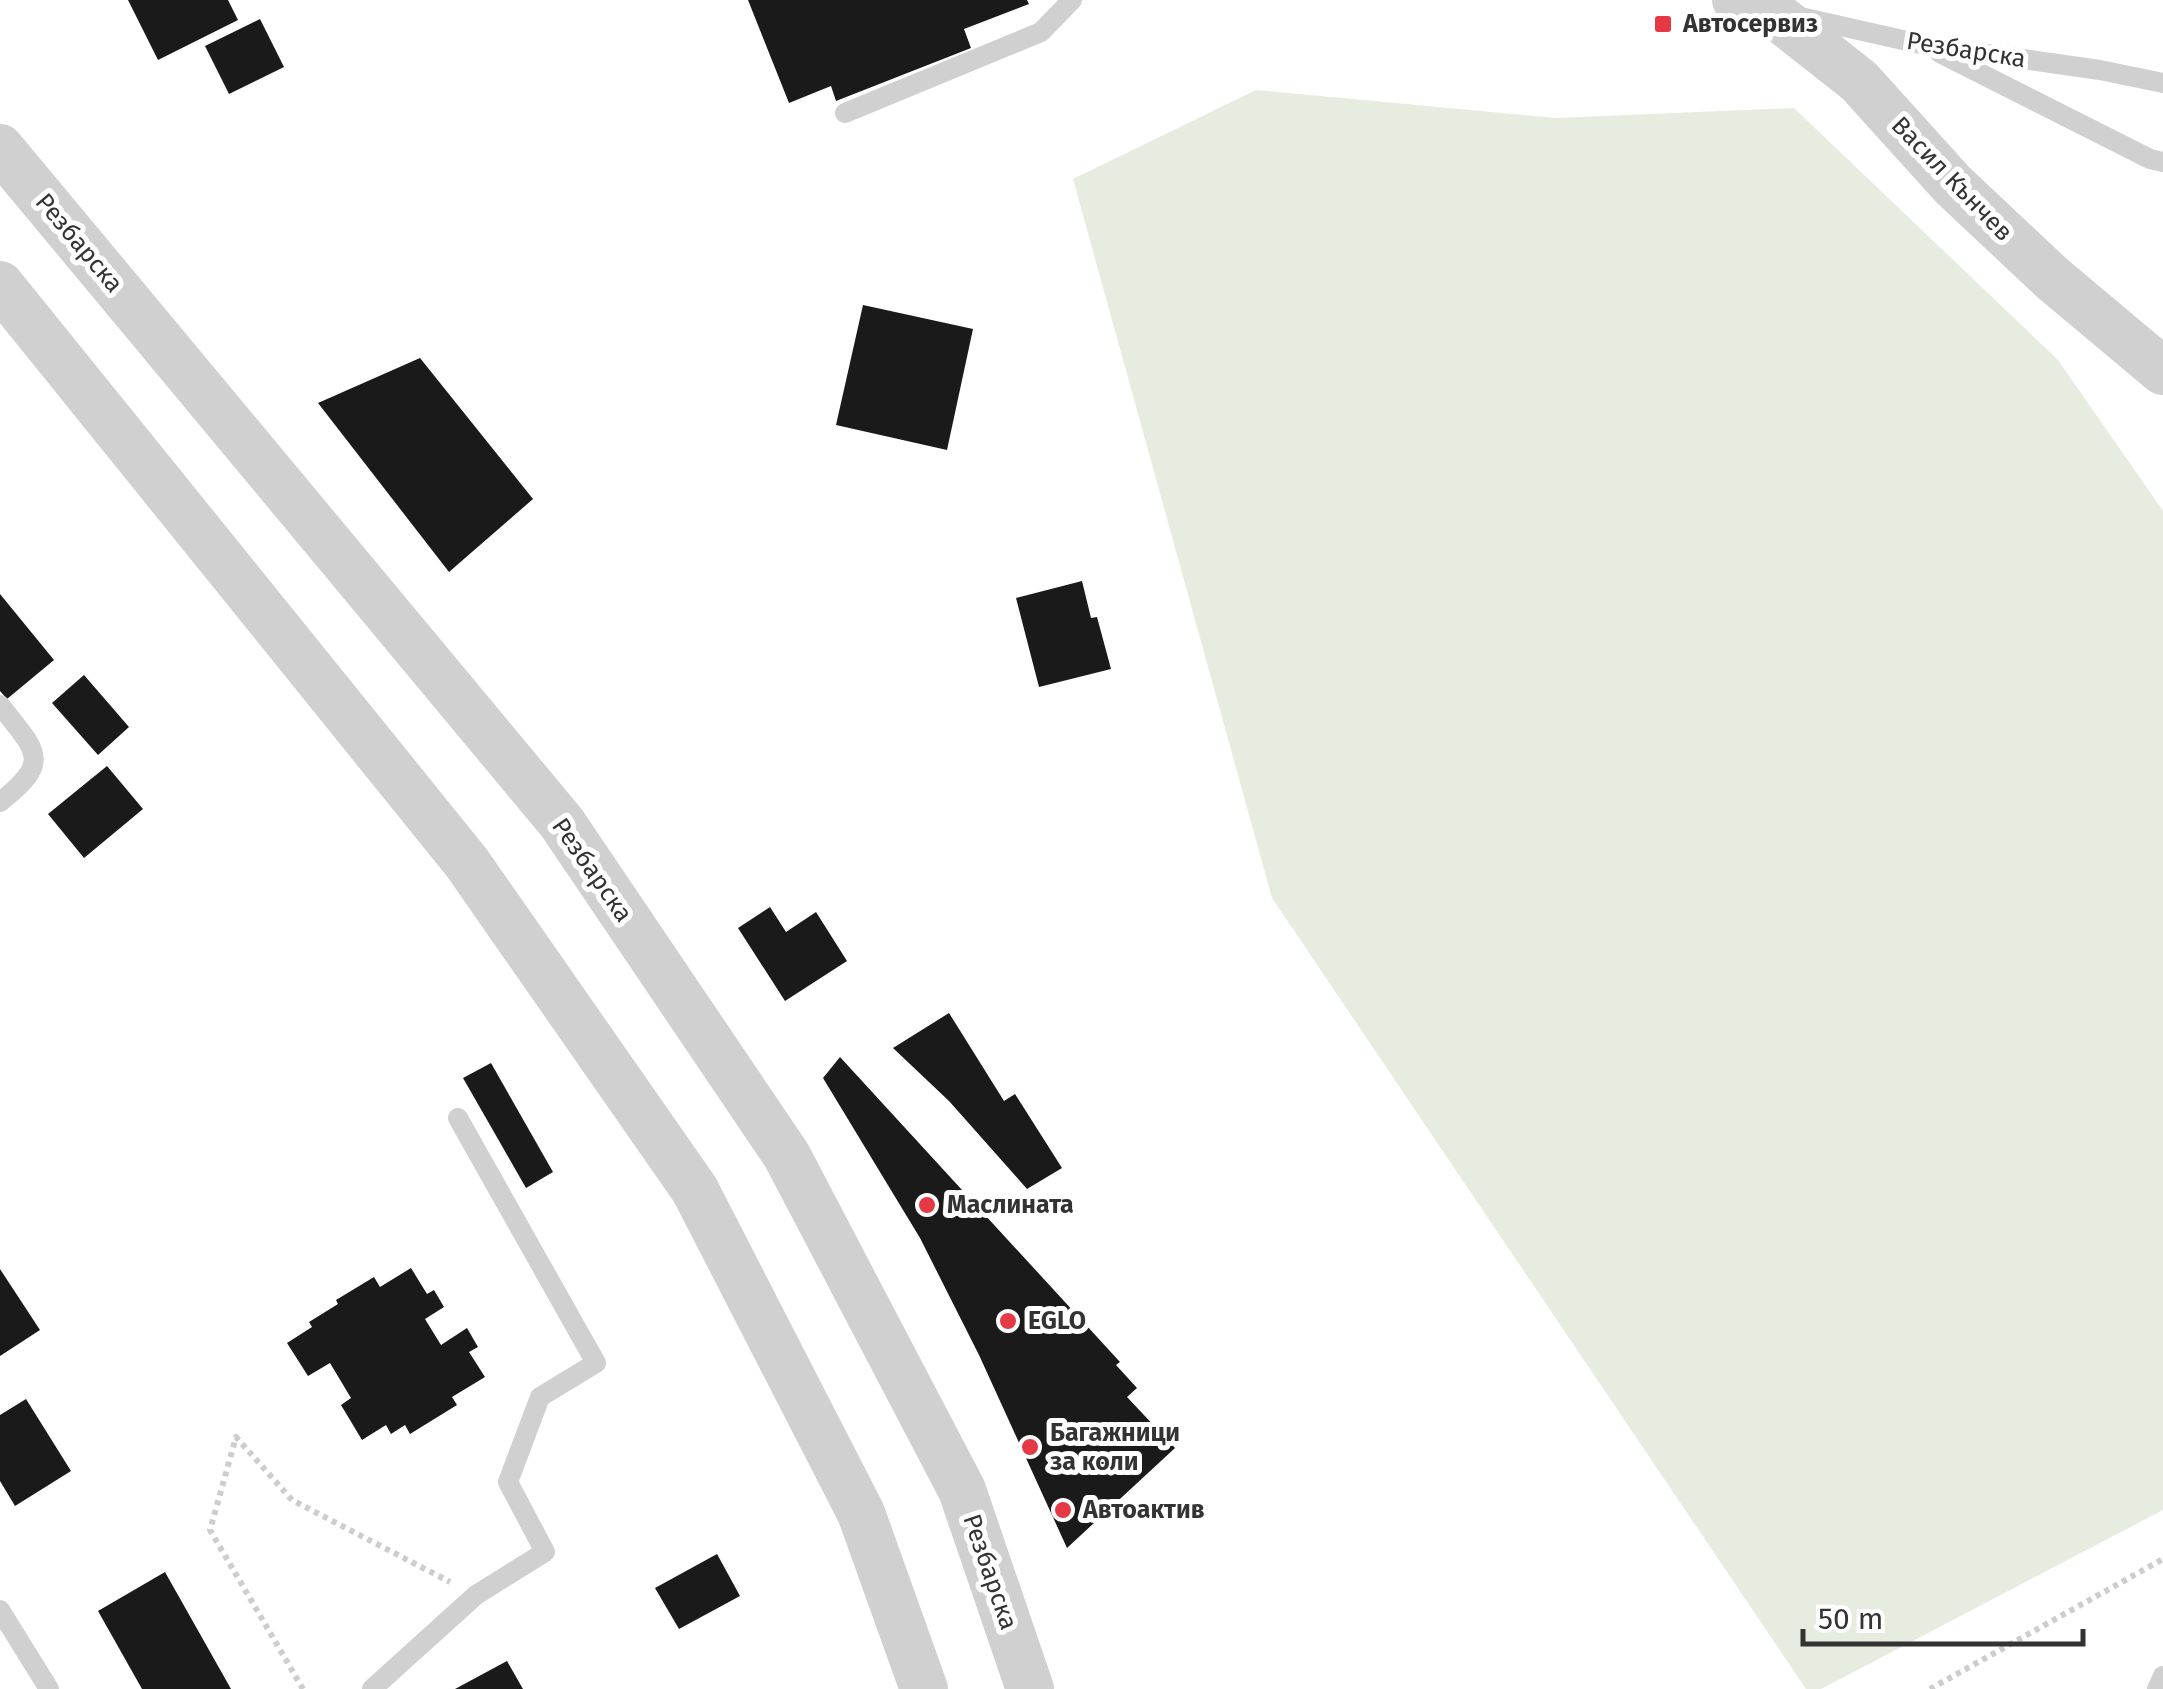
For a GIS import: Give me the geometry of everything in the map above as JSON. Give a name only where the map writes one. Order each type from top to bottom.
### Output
[{"type":"street","name":"Васил Кънчев","points":[[1753,5],[1859,81],[1953,185],[2052,278],[2163,371]]},
{"type":"street","name":"Резбарска","points":[[0,148],[562,823],[787,1156],[962,1490],[1030,1689]]},
{"type":"street","points":[[0,286],[466,863],[694,1190],[861,1512],[924,1689]]},
{"type":"lane","points":[[845,113],[1042,32],[1072,0]]},
{"type":"lane","name":"Резбарска","points":[[1753,5],[1925,45],[2163,83]]},
{"type":"lane","points":[[1925,45],[2150,160],[2163,162]]},
{"type":"lane","points":[[0,705],[32,746],[34,764],[28,780],[0,802]]},
{"type":"lane","points":[[372,1689],[476,1595],[545,1552],[508,1482],[540,1396],[596,1364],[458,1118]]},
{"type":"lane","points":[[0,1610],[49,1689]]},
{"type":"lane","points":[[2158,1689],[2163,1676]]},
{"type":"path","points":[[303,1689],[210,1530],[236,1436],[292,1500],[476,1595]]},
{"type":"path","points":[[1930,1689],[2163,1559]]},
{"type":"shaded area","points":[[1256,90],[1556,118],[1794,108],[2058,360],[2163,511],[2163,1510],[1821,1689],[1806,1689],[1272,898],[1073,179]]},
{"type":"building","points":[[128,0],[228,0],[238,20],[158,60]]},
{"type":"building","points":[[748,0],[1027,0],[1029,4],[964,29],[971,48],[836,101],[831,86],[789,103]]},
{"type":"building","points":[[260,19],[284,67],[229,94],[205,46]]},
{"type":"building","points":[[863,305],[973,329],[947,450],[836,425]]},
{"type":"building","points":[[420,358],[533,499],[449,572],[318,403]]},
{"type":"building","points":[[1082,581],[1091,618],[1097,617],[1111,669],[1039,687],[1016,598]]},
{"type":"building","points":[[0,594],[54,660],[7,699],[0,691]]},
{"type":"building","points":[[84,675],[129,727],[98,755],[52,703]]},
{"type":"building","points":[[107,766],[143,809],[84,858],[48,814]]},
{"type":"building","points":[[770,907],[786,932],[816,912],[847,961],[785,1001],[738,928]]},
{"type":"building","points":[[949,1013],[1004,1101],[1015,1094],[1062,1168],[1027,1189],[949,1101],[893,1048]]},
{"type":"building","points":[[840,1057],[1120,1362],[1116,1365],[1137,1388],[1127,1397],[1175,1448],[1067,1548],[979,1355],[920,1238],[823,1078]]},
{"type":"building","points":[[491,1063],[553,1172],[526,1188],[463,1078]]},
{"type":"building","points":[[411,1268],[427,1294],[434,1290],[444,1307],[425,1319],[441,1345],[467,1328],[478,1347],[469,1352],[485,1377],[452,1397],[457,1405],[410,1434],[405,1425],[391,1434],[386,1425],[362,1440],[341,1405],[351,1398],[330,1363],[308,1376],[287,1343],[312,1327],[309,1322],[338,1304],[336,1300],[374,1277],[380,1287]]},
{"type":"building","points":[[0,1269],[40,1330],[0,1356]]},
{"type":"building","points":[[26,1399],[71,1471],[15,1506],[0,1481],[0,1415]]},
{"type":"building","points":[[717,1554],[740,1596],[679,1629],[655,1588]]},
{"type":"building","points":[[165,1572],[231,1689],[142,1689],[98,1611]]},
{"type":"building","points":[[507,1661],[523,1689],[455,1689]]},
{"type":"place","name":"Автосервиз","points":[[1663,24]]},
{"type":"place","name":"Маслината","points":[[927,1205]]},
{"type":"place","name":"EGLO","points":[[1008,1321]]},
{"type":"place","name":"Багажници за коли","points":[[1030,1447]]},
{"type":"place","name":"Автоактив","points":[[1063,1510]]}]
